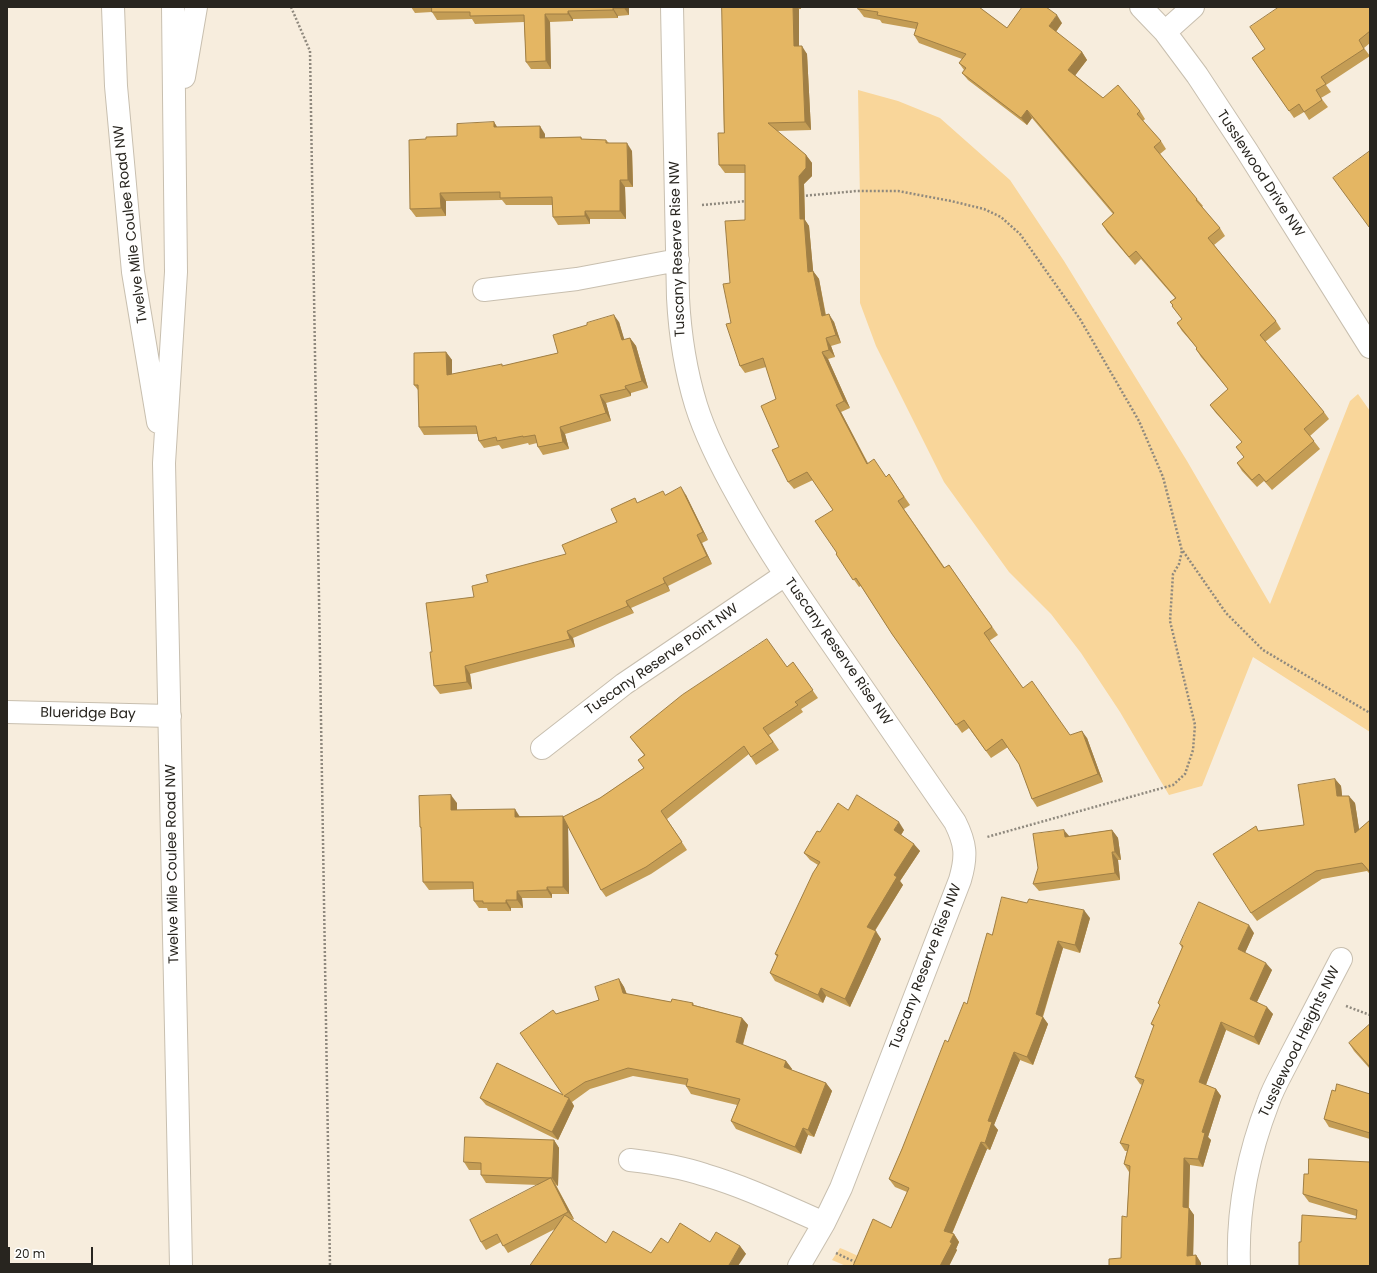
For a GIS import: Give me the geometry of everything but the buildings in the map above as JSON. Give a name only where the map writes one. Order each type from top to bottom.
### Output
[{"type":"street","name":"Twelve Mile Coulee Road NW","points":[[113,7],[116,86],[133,272],[164,463]]},
{"type":"street","name":"Twelve Mile Coulee Road NW","points":[[173,7],[176,272],[164,463],[181,1266]]},
{"type":"street","points":[[174,135],[196,7]]},
{"type":"street","name":"Tuscany Reserve Rise NW","points":[[672,7],[680,336],[696,406],[709,439],[727,476],[749,516],[785,575],[955,822],[964,844],[965,864],[960,880],[841,1188],[824,1223],[799,1266]]},
{"type":"street","name":"Tusslewood Drive NW","points":[[1141,7],[1165,32],[1197,76],[1247,151],[1369,344]]},
{"type":"street","points":[[1165,32],[1194,7]]},
{"type":"street","points":[[484,290],[577,279],[678,260]]},
{"type":"street","name":"Tuscany Reserve Point NW","points":[[542,748],[624,684],[785,575]]},
{"type":"street","name":"Blueridge Bay","points":[[7,712],[170,716]]},
{"type":"street","name":"Tusslewood Heights NW","points":[[1240,1266],[1239,1248],[1244,1184],[1254,1145],[1268,1101],[1341,959]]},
{"type":"street","points":[[630,1160],[664,1165],[704,1174],[750,1190],[824,1223]]},
{"type":"path","points":[[292,7],[310,51],[330,1266]]},
{"type":"path","points":[[796,197],[857,191],[898,191],[984,209],[1001,217],[1020,234],[1080,319],[1139,421],[1163,477],[1182,551],[1226,614],[1263,650],[1370,713]]},
{"type":"path","points":[[698,206],[751,201]]},
{"type":"path","points":[[964,844],[1012,829],[1173,785],[1185,774],[1193,750],[1195,725],[1170,621],[1173,574],[1179,564],[1182,551]]},
{"type":"path","points":[[813,1242],[858,1263]]},
{"type":"shaded area","points":[[858,90],[898,101],[940,118],[1010,180],[1064,261],[1187,461],[1270,604],[1350,401],[1358,394],[1370,411],[1370,732],[1253,657],[1202,786],[1169,795],[1120,712],[1081,653],[1051,614],[1009,572],[944,482],[876,346],[860,303]]},
{"type":"shaded area","points":[[840,1248],[880,1266],[846,1266],[832,1260]]}]
